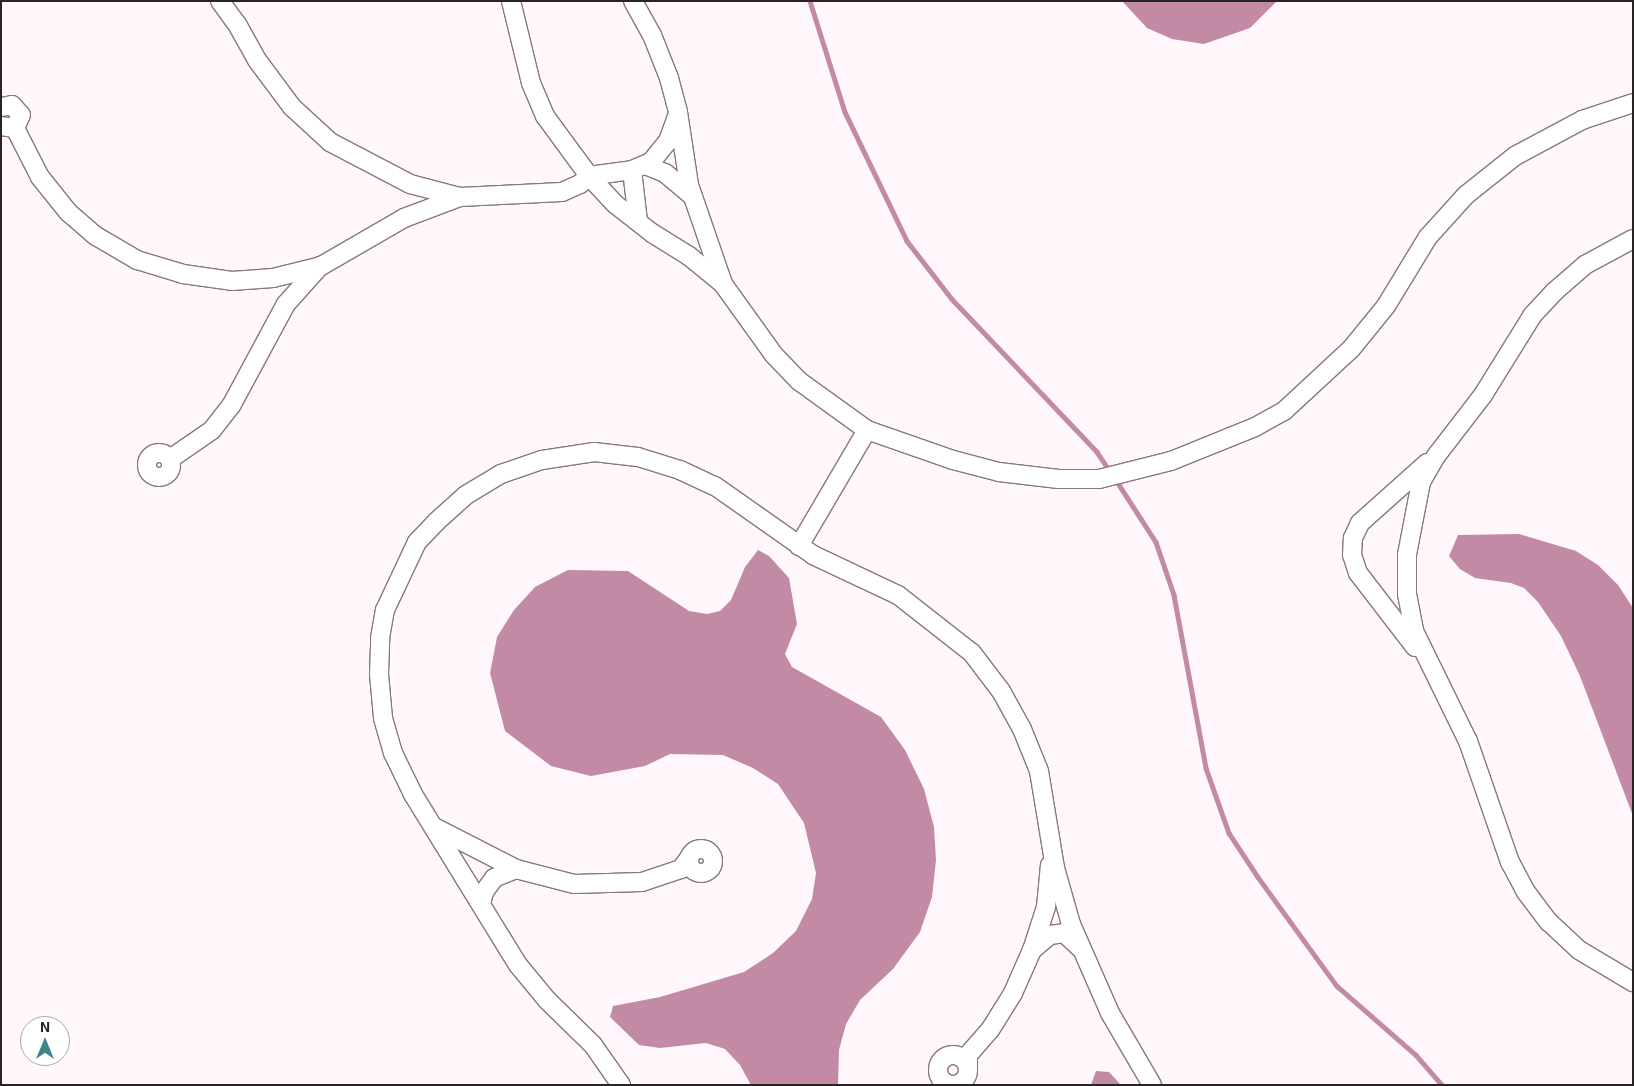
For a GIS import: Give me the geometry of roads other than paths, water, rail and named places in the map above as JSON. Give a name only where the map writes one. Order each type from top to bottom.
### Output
[{"type":"street","points":[[220,1],[237,24],[257,60],[292,107],[330,142],[410,184],[460,197],[562,192],[589,176],[639,168],[665,173],[693,197]]},
{"type":"street","points":[[511,1],[531,83],[546,116],[589,176],[638,221],[723,284]]},
{"type":"street","points":[[633,1],[652,35],[678,112],[693,197],[723,284],[774,355],[799,381],[867,430],[953,460],[999,472],[1058,479],[1099,479],[1134,471],[1202,449],[1255,427],[1284,410],[1351,349],[1386,306],[1428,237],[1466,195],[1523,152],[1582,120],[1633,103]]},
{"type":"street","points":[[1,108],[12,105],[20,111],[21,120],[8,127],[40,177],[68,212],[96,236],[137,260],[183,274],[232,281],[273,278],[321,266],[404,218],[460,197]]},
{"type":"street","points":[[639,168],[663,150],[678,112]]},
{"type":"street","points":[[638,221],[639,168]]},
{"type":"street","points":[[404,218],[410,184]]},
{"type":"street","points":[[1633,239],[1585,265],[1555,291],[1532,316],[1483,395],[1436,456],[1421,482],[1406,555],[1406,594],[1414,631],[1428,666],[1468,741],[1510,862],[1526,892],[1549,922],[1579,950],[1633,982]]},
{"type":"street","points":[[170,459],[212,430],[231,406],[286,304],[321,266]]},
{"type":"street","points":[[273,278],[285,294],[286,304]]},
{"type":"street","points":[[799,546],[867,430]]},
{"type":"street","points":[[620,1085],[593,1045],[547,1000],[518,965],[436,828],[412,794],[393,753],[383,718],[380,638],[385,610],[417,542],[466,495],[500,474],[542,460],[594,452],[638,457],[680,470],[715,486],[813,556],[898,595],[972,653],[1001,691],[1022,729],[1039,771],[1052,849],[1080,948],[1110,1013],[1152,1085]]},
{"type":"street","points":[[1428,666],[1358,572],[1352,555],[1353,538],[1360,523],[1436,456]]},
{"type":"street","points":[[436,828],[516,869],[574,884],[610,885],[642,882],[689,867]]},
{"type":"street","points":[[964,1059],[990,1030],[1014,993],[1032,950],[1046,907],[1052,849]]},
{"type":"street","points":[[481,904],[484,892],[494,878],[516,869]]},
{"type":"street","points":[[1032,950],[1050,936],[1064,933],[1080,948]]},
{"type":"waterway","points":[[810,1],[845,112],[907,241],[952,299],[1097,452],[1110,471]]},
{"type":"waterway","points":[[1116,480],[1156,542],[1174,595],[1206,768],[1229,833],[1258,877],[1337,986],[1416,1055],[1442,1085]]}]
